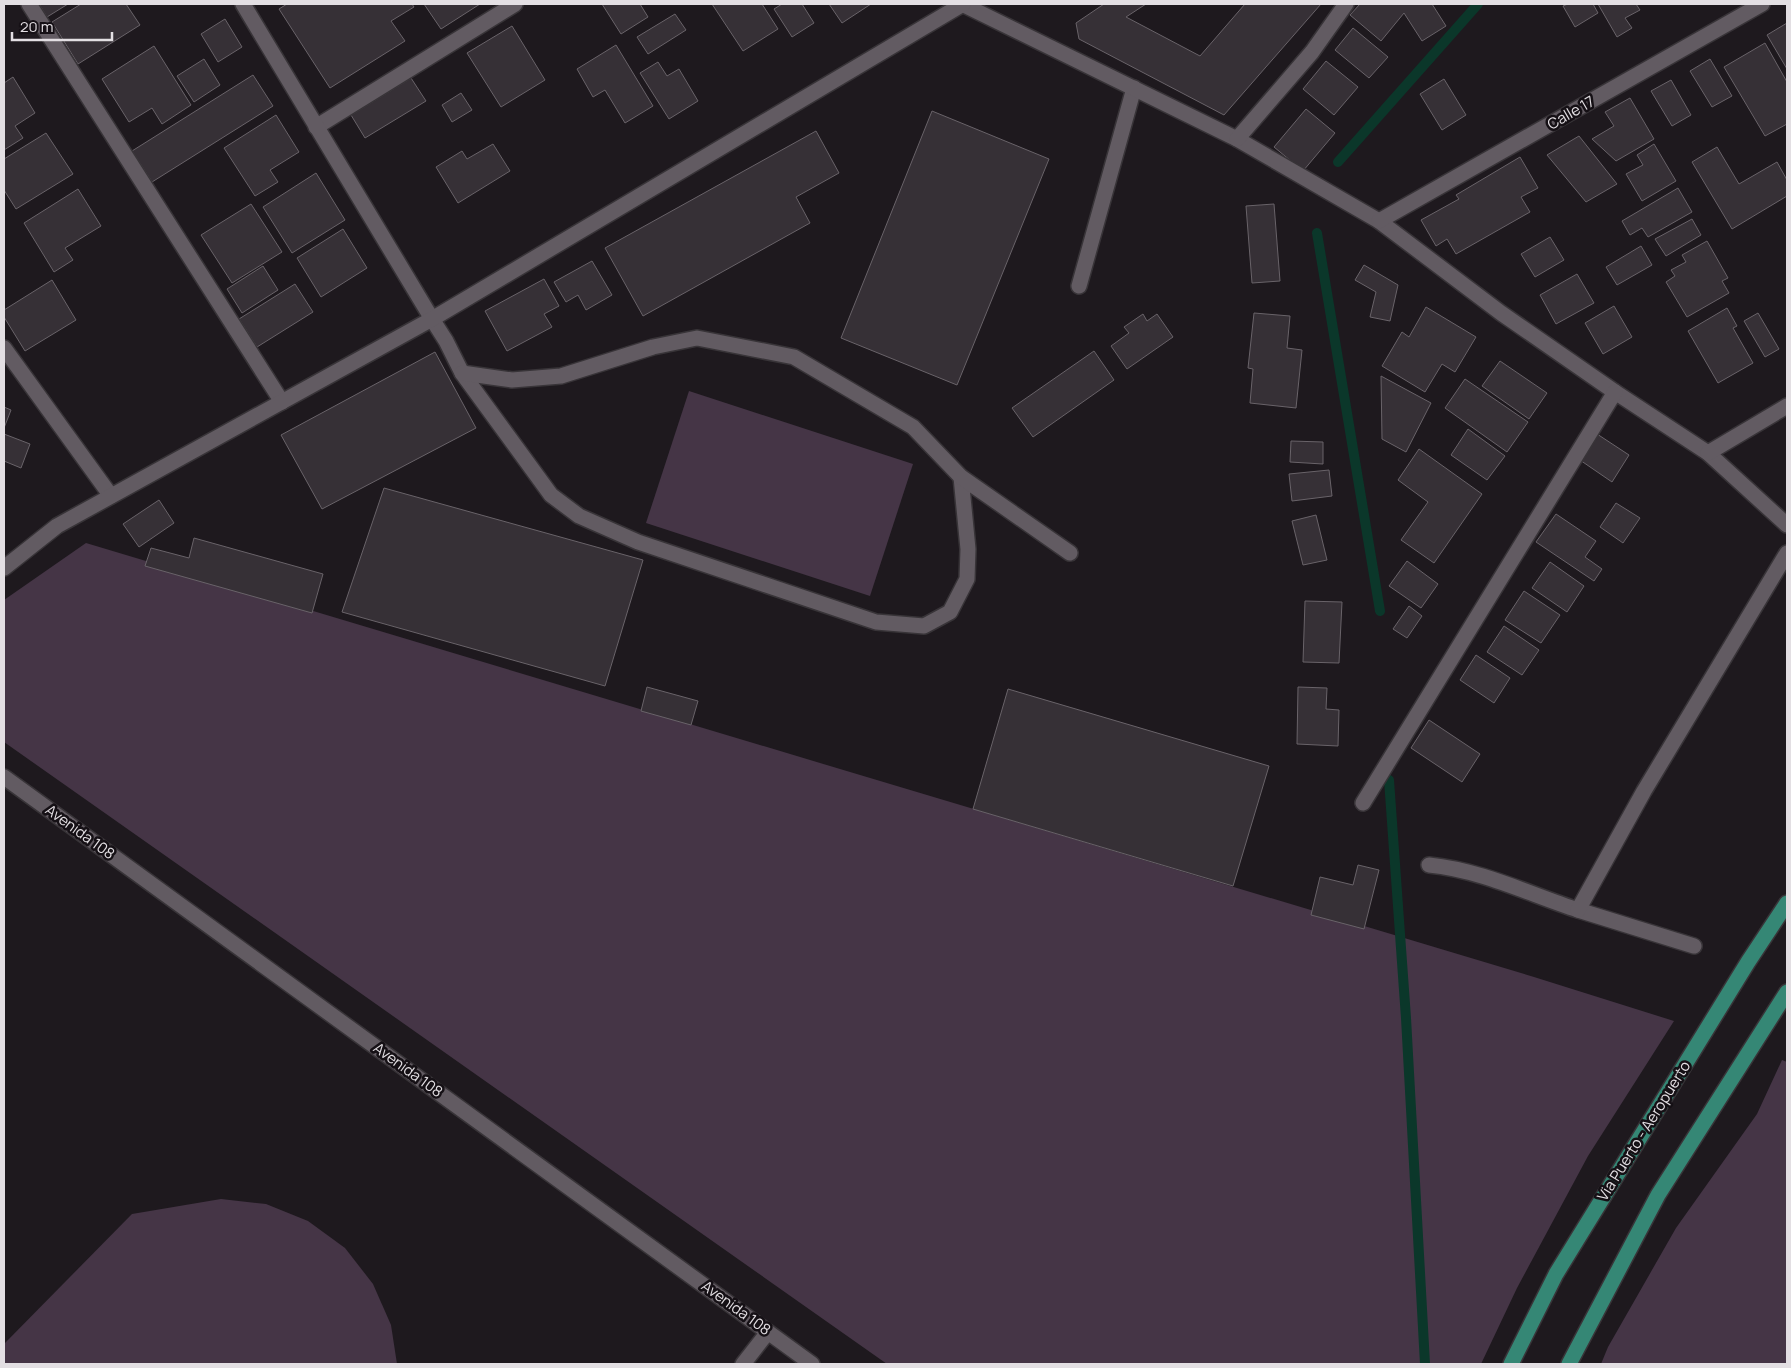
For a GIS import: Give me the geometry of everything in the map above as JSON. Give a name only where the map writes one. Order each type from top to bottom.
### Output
[{"type":"main road","name":"Via Puerto - Aeropuerto","points":[[1511,1364],[1556,1274],[1748,962],[1787,903]]},
{"type":"main road","points":[[1569,1364],[1658,1195],[1787,992]]},
{"type":"street","points":[[29,4],[282,402]]},
{"type":"street","points":[[244,4],[446,341],[462,373],[551,495],[579,516],[638,542],[876,622],[924,626],[950,612],[967,579],[968,549],[961,477]]},
{"type":"street","points":[[316,127],[515,4]]},
{"type":"street","points":[[4,568],[57,526],[432,319],[963,4],[1237,139],[1379,221],[1501,313],[1615,392],[1708,453],[1787,525]]},
{"type":"street","points":[[1237,139],[1312,52],[1346,4]]},
{"type":"street","name":"Calle 17","points":[[1379,221],[1762,4]]},
{"type":"street","points":[[1079,286],[1134,88]]},
{"type":"street","points":[[462,373],[512,380],[561,376],[652,347],[697,338],[794,357],[913,427],[961,477],[1070,554]]},
{"type":"street","points":[[4,348],[111,496]]},
{"type":"street","points":[[1364,803],[1615,392]]},
{"type":"street","points":[[1708,453],[1787,406]]},
{"type":"street","points":[[1578,910],[1644,791],[1787,553]]},
{"type":"street","name":"Avenida 108","points":[[4,777],[812,1364]]},
{"type":"street","points":[[1429,865],[1454,867],[1511,885],[1578,910],[1694,946]]},
{"type":"street","points":[[743,1364],[768,1332]]},
{"type":"shaded area","points":[[689,391],[913,464],[870,596],[646,523]]},
{"type":"shaded area","points":[[86,543],[1534,977],[1674,1021],[1588,1156],[1517,1288],[1481,1364],[887,1364],[4,742],[4,600]]},
{"type":"shaded area","points":[[1782,1060],[1787,1062],[1787,1364],[1601,1364],[1608,1347],[1676,1228],[1757,1114]]},
{"type":"shaded area","points":[[221,1199],[266,1204],[308,1221],[345,1248],[373,1284],[391,1325],[397,1364],[4,1364],[4,1344],[132,1214]]},
{"type":"building","points":[[39,4],[68,4],[47,17]]},
{"type":"building","points":[[81,4],[126,4],[140,25],[78,64],[52,22]]},
{"type":"building","points":[[287,4],[412,4],[414,7],[391,21],[405,41],[330,88],[279,9]]},
{"type":"building","points":[[424,4],[480,4],[441,29]]},
{"type":"building","points":[[602,4],[640,4],[648,17],[621,34]]},
{"type":"building","points":[[712,4],[762,4],[778,29],[743,51]]},
{"type":"building","points":[[782,4],[802,4],[814,23],[792,37],[774,9]]},
{"type":"building","points":[[829,4],[871,4],[842,23]]},
{"type":"building","points":[[1104,4],[1146,4],[1126,17],[1200,56],[1245,4],[1321,4],[1224,115],[1079,39],[1076,23]]},
{"type":"building","points":[[1360,4],[1432,4],[1446,26],[1422,41],[1404,13],[1381,41],[1350,15]]},
{"type":"building","points":[[1568,4],[1593,4],[1598,13],[1575,27],[1563,6]]},
{"type":"building","points":[[1598,4],[1636,4],[1640,10],[1625,18],[1632,28],[1617,37]]},
{"type":"building","points":[[675,14],[686,30],[648,54],[637,37]]},
{"type":"building","points":[[225,19],[242,47],[218,62],[201,34]]},
{"type":"building","points":[[1787,23],[1787,69],[1767,35]]},
{"type":"building","points":[[512,26],[545,80],[501,107],[467,53]]},
{"type":"building","points":[[1353,28],[1388,57],[1369,78],[1335,50]]},
{"type":"building","points":[[1765,43],[1787,82],[1787,124],[1765,136],[1724,67]]},
{"type":"building","points":[[616,45],[653,106],[625,123],[605,90],[593,97],[577,69]]},
{"type":"building","points":[[154,46],[191,105],[162,124],[152,108],[129,122],[102,79]]},
{"type":"building","points":[[204,59],[220,85],[194,102],[177,76]]},
{"type":"building","points":[[1710,59],[1732,96],[1712,107],[1690,71]]},
{"type":"building","points":[[1326,61],[1358,87],[1334,115],[1303,89]]},
{"type":"building","points":[[658,62],[667,76],[679,69],[698,101],[669,119],[640,73]]},
{"type":"building","points":[[253,75],[273,106],[152,182],[132,151]]},
{"type":"building","points":[[13,77],[35,113],[15,126],[23,138],[4,150],[4,83]]},
{"type":"building","points":[[411,78],[426,101],[365,138],[351,115]]},
{"type":"building","points":[[1444,79],[1466,115],[1442,130],[1420,94]]},
{"type":"building","points":[[1671,80],[1691,115],[1672,126],[1651,91]]},
{"type":"building","points":[[461,93],[472,110],[452,122],[442,105]]},
{"type":"building","points":[[1630,98],[1654,139],[1616,161],[1592,139],[1614,126],[1605,112]]},
{"type":"building","points":[[1306,109],[1335,133],[1303,171],[1274,147]]},
{"type":"building","points":[[932,111],[1049,159],[957,385],[841,338]]},
{"type":"building","points":[[276,115],[299,152],[270,170],[278,182],[255,196],[224,148]]},
{"type":"building","points":[[816,131],[839,173],[796,197],[810,223],[643,316],[605,248]]},
{"type":"building","points":[[46,133],[73,174],[16,209],[4,190],[4,159]]},
{"type":"building","points":[[1579,136],[1617,184],[1586,202],[1547,155]]},
{"type":"building","points":[[493,144],[510,171],[458,203],[436,167],[462,151],[467,159]]},
{"type":"building","points":[[1654,144],[1676,181],[1642,201],[1626,174],[1643,165],[1637,155]]},
{"type":"building","points":[[1717,147],[1739,184],[1777,162],[1787,180],[1787,196],[1732,229],[1692,162]]},
{"type":"building","points":[[1520,157],[1538,188],[1521,197],[1530,212],[1456,254],[1447,239],[1436,246],[1421,220],[1459,199],[1456,195]]},
{"type":"building","points":[[316,173],[345,220],[292,253],[263,207]]},
{"type":"building","points":[[1678,188],[1692,212],[1648,237],[1642,228],[1630,235],[1622,221]]},
{"type":"building","points":[[78,189],[101,226],[65,248],[73,260],[54,272],[24,223]]},
{"type":"building","points":[[251,204],[282,252],[232,283],[201,235]]},
{"type":"building","points":[[1274,204],[1280,281],[1252,283],[1246,206]]},
{"type":"building","points":[[1692,219],[1701,235],[1666,256],[1655,239]]},
{"type":"building","points":[[343,229],[367,268],[321,297],[297,258]]},
{"type":"building","points":[[1550,237],[1564,260],[1535,277],[1521,254]]},
{"type":"building","points":[[1707,241],[1728,278],[1722,281],[1729,293],[1687,317],[1666,282],[1675,276],[1671,270],[1686,262],[1682,255]]},
{"type":"building","points":[[1641,246],[1652,265],[1617,285],[1606,267]]},
{"type":"building","points":[[592,261],[612,295],[586,310],[578,295],[566,302],[554,282]]},
{"type":"building","points":[[1364,265],[1398,285],[1390,321],[1370,317],[1376,292],[1355,280]]},
{"type":"building","points":[[263,266],[278,290],[242,313],[227,289]]},
{"type":"building","points":[[1577,274],[1594,303],[1556,324],[1540,295]]},
{"type":"building","points":[[544,279],[559,306],[544,314],[552,327],[507,351],[485,311]]},
{"type":"building","points":[[52,280],[76,320],[25,351],[4,317],[4,310]]},
{"type":"building","points":[[295,284],[313,312],[257,347],[239,319]]},
{"type":"building","points":[[1614,306],[1632,337],[1603,354],[1585,323]]},
{"type":"building","points":[[1426,307],[1476,337],[1455,372],[1442,364],[1425,392],[1382,366],[1402,332],[1409,337]]},
{"type":"building","points":[[1727,308],[1737,326],[1733,328],[1753,363],[1718,383],[1688,331]]},
{"type":"building","points":[[1254,313],[1290,316],[1287,348],[1302,350],[1296,408],[1250,403],[1253,369],[1248,368]]},
{"type":"building","points":[[1758,313],[1779,349],[1765,357],[1744,321]]},
{"type":"building","points":[[1143,314],[1147,321],[1157,314],[1173,337],[1127,369],[1111,346],[1129,333],[1124,327]]},
{"type":"building","points":[[1094,351],[1114,380],[1033,437],[1012,408]]},
{"type":"building","points":[[435,352],[476,428],[322,509],[281,435]]},
{"type":"building","points":[[1500,361],[1547,393],[1529,419],[1482,386]]},
{"type":"building","points":[[1381,376],[1431,403],[1406,452],[1382,439]]},
{"type":"building","points":[[1465,379],[1528,422],[1507,452],[1445,408]]},
{"type":"building","points":[[4,407],[11,410],[4,428]]},
{"type":"building","points":[[1468,429],[1505,456],[1487,480],[1451,455]]},
{"type":"building","points":[[1594,432],[1629,455],[1612,482],[1577,458]]},
{"type":"building","points":[[4,434],[30,444],[21,468],[4,461]]},
{"type":"building","points":[[1291,441],[1323,442],[1323,464],[1290,462]]},
{"type":"building","points":[[1419,449],[1482,494],[1434,563],[1401,540],[1428,502],[1398,480]]},
{"type":"building","points":[[1329,470],[1332,496],[1292,501],[1289,474]]},
{"type":"building","points":[[384,488],[643,560],[605,686],[342,612]]},
{"type":"building","points":[[159,500],[174,523],[139,547],[123,524]]},
{"type":"building","points":[[1616,503],[1640,518],[1623,543],[1600,527]]},
{"type":"building","points":[[1556,514],[1596,541],[1585,557],[1602,569],[1594,581],[1536,542]]},
{"type":"building","points":[[1316,515],[1327,560],[1303,565],[1292,521]]},
{"type":"building","points":[[194,538],[323,574],[312,613],[145,566],[151,548],[189,558]]},
{"type":"building","points":[[1407,561],[1438,584],[1421,608],[1389,586]]},
{"type":"building","points":[[1550,562],[1584,586],[1567,612],[1532,588]]},
{"type":"building","points":[[1524,591],[1560,615],[1541,643],[1505,620]]},
{"type":"building","points":[[1305,601],[1342,602],[1339,663],[1303,662]]},
{"type":"building","points":[[1409,606],[1422,616],[1407,638],[1393,629]]},
{"type":"building","points":[[1504,626],[1539,650],[1522,675],[1487,652]]},
{"type":"building","points":[[1476,655],[1510,678],[1494,703],[1460,680]]},
{"type":"building","points":[[647,687],[698,701],[691,725],[641,711]]},
{"type":"building","points":[[1298,687],[1327,688],[1326,709],[1339,710],[1338,746],[1297,744]]},
{"type":"building","points":[[1008,689],[1269,766],[1233,886],[973,809]]},
{"type":"building","points":[[1429,720],[1480,754],[1462,782],[1411,748]]},
{"type":"building","points":[[1358,865],[1379,870],[1364,929],[1311,915],[1320,877],[1353,885]]},
{"type":"waterway","points":[[1338,162],[1478,4]]},
{"type":"waterway","points":[[1317,233],[1380,611]]},
{"type":"waterway","points":[[1389,780],[1406,1018],[1425,1364]]}]
